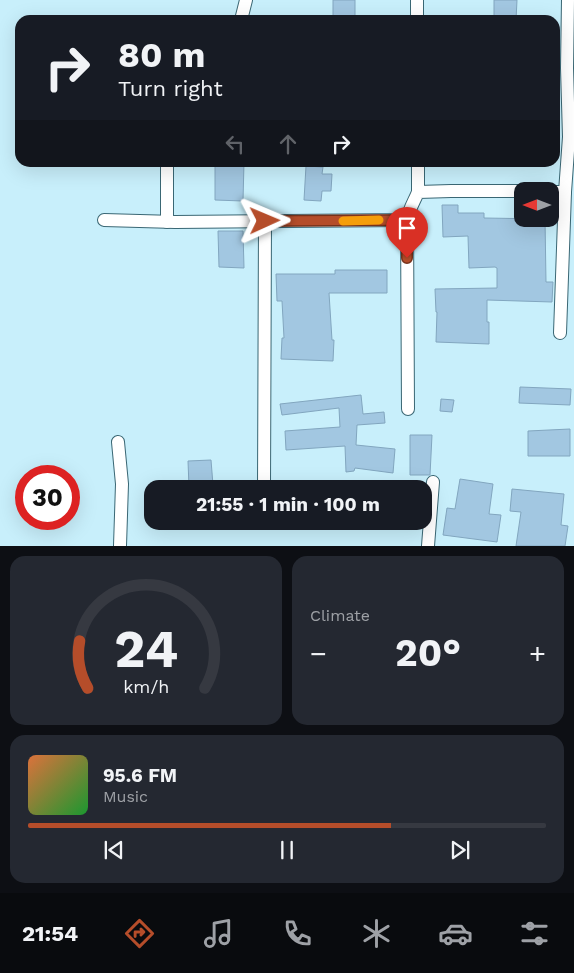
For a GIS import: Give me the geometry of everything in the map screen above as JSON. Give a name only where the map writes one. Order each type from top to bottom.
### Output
[{"type":"street","points":[[242,15],[246,0]]},
{"type":"street","points":[[417,0],[417,15]]},
{"type":"street","points":[[560,333],[565,192],[571,137],[567,68],[568,0]]},
{"type":"street","points":[[167,167],[167,222]]},
{"type":"street","points":[[408,408],[407,220],[408,210],[418,192],[418,167]]},
{"type":"street","points":[[418,192],[514,191]]},
{"type":"street","points":[[559,192],[565,192]]},
{"type":"street","points":[[104,220],[167,222],[407,220]]},
{"type":"street","points":[[264,480],[265,221]]},
{"type":"street","points":[[118,442],[122,484],[120,546]]},
{"type":"street","points":[[428,546],[433,482]]},
{"type":"building","points":[[333,0],[355,0],[355,15],[333,15]]},
{"type":"building","points":[[494,0],[517,0],[516,15],[494,15]]},
{"type":"building","points":[[215,167],[244,167],[243,201],[215,200]]},
{"type":"building","points":[[306,167],[323,167],[322,174],[332,174],[331,191],[322,191],[321,201],[304,200]]},
{"type":"building","points":[[442,205],[458,205],[458,213],[484,213],[484,218],[514,218],[514,228],[545,228],[546,282],[553,282],[552,302],[487,300],[489,344],[436,342],[437,312],[435,289],[497,288],[497,268],[469,268],[468,236],[443,237]]},
{"type":"building","points":[[218,231],[243,231],[244,268],[219,267]]},
{"type":"building","points":[[335,270],[387,270],[387,293],[329,293],[332,340],[334,340],[333,361],[281,359],[282,338],[284,338],[282,301],[277,301],[276,274],[335,274]]},
{"type":"building","points":[[520,387],[571,389],[570,405],[519,403]]},
{"type":"building","points":[[361,395],[363,414],[384,412],[385,423],[357,425],[356,445],[395,449],[393,473],[355,468],[354,471],[346,472],[345,446],[286,450],[285,431],[340,427],[339,408],[282,415],[280,404]]},
{"type":"building","points":[[441,399],[454,400],[452,412],[440,411]]},
{"type":"building","points":[[570,429],[570,456],[528,456],[528,431]]},
{"type":"building","points":[[410,435],[432,435],[430,475],[410,475]]},
{"type":"building","points":[[211,460],[213,480],[189,480],[188,461]]},
{"type":"building","points":[[460,479],[493,484],[489,514],[501,515],[497,542],[443,535],[447,508],[455,509]]},
{"type":"building","points":[[512,489],[564,494],[561,525],[568,526],[565,546],[516,546],[521,512],[510,511]]},
{"type":"slow traffic","points":[[343,221],[379,220]]},
{"type":"route","points":[[265,221],[407,220],[407,258]]}]
